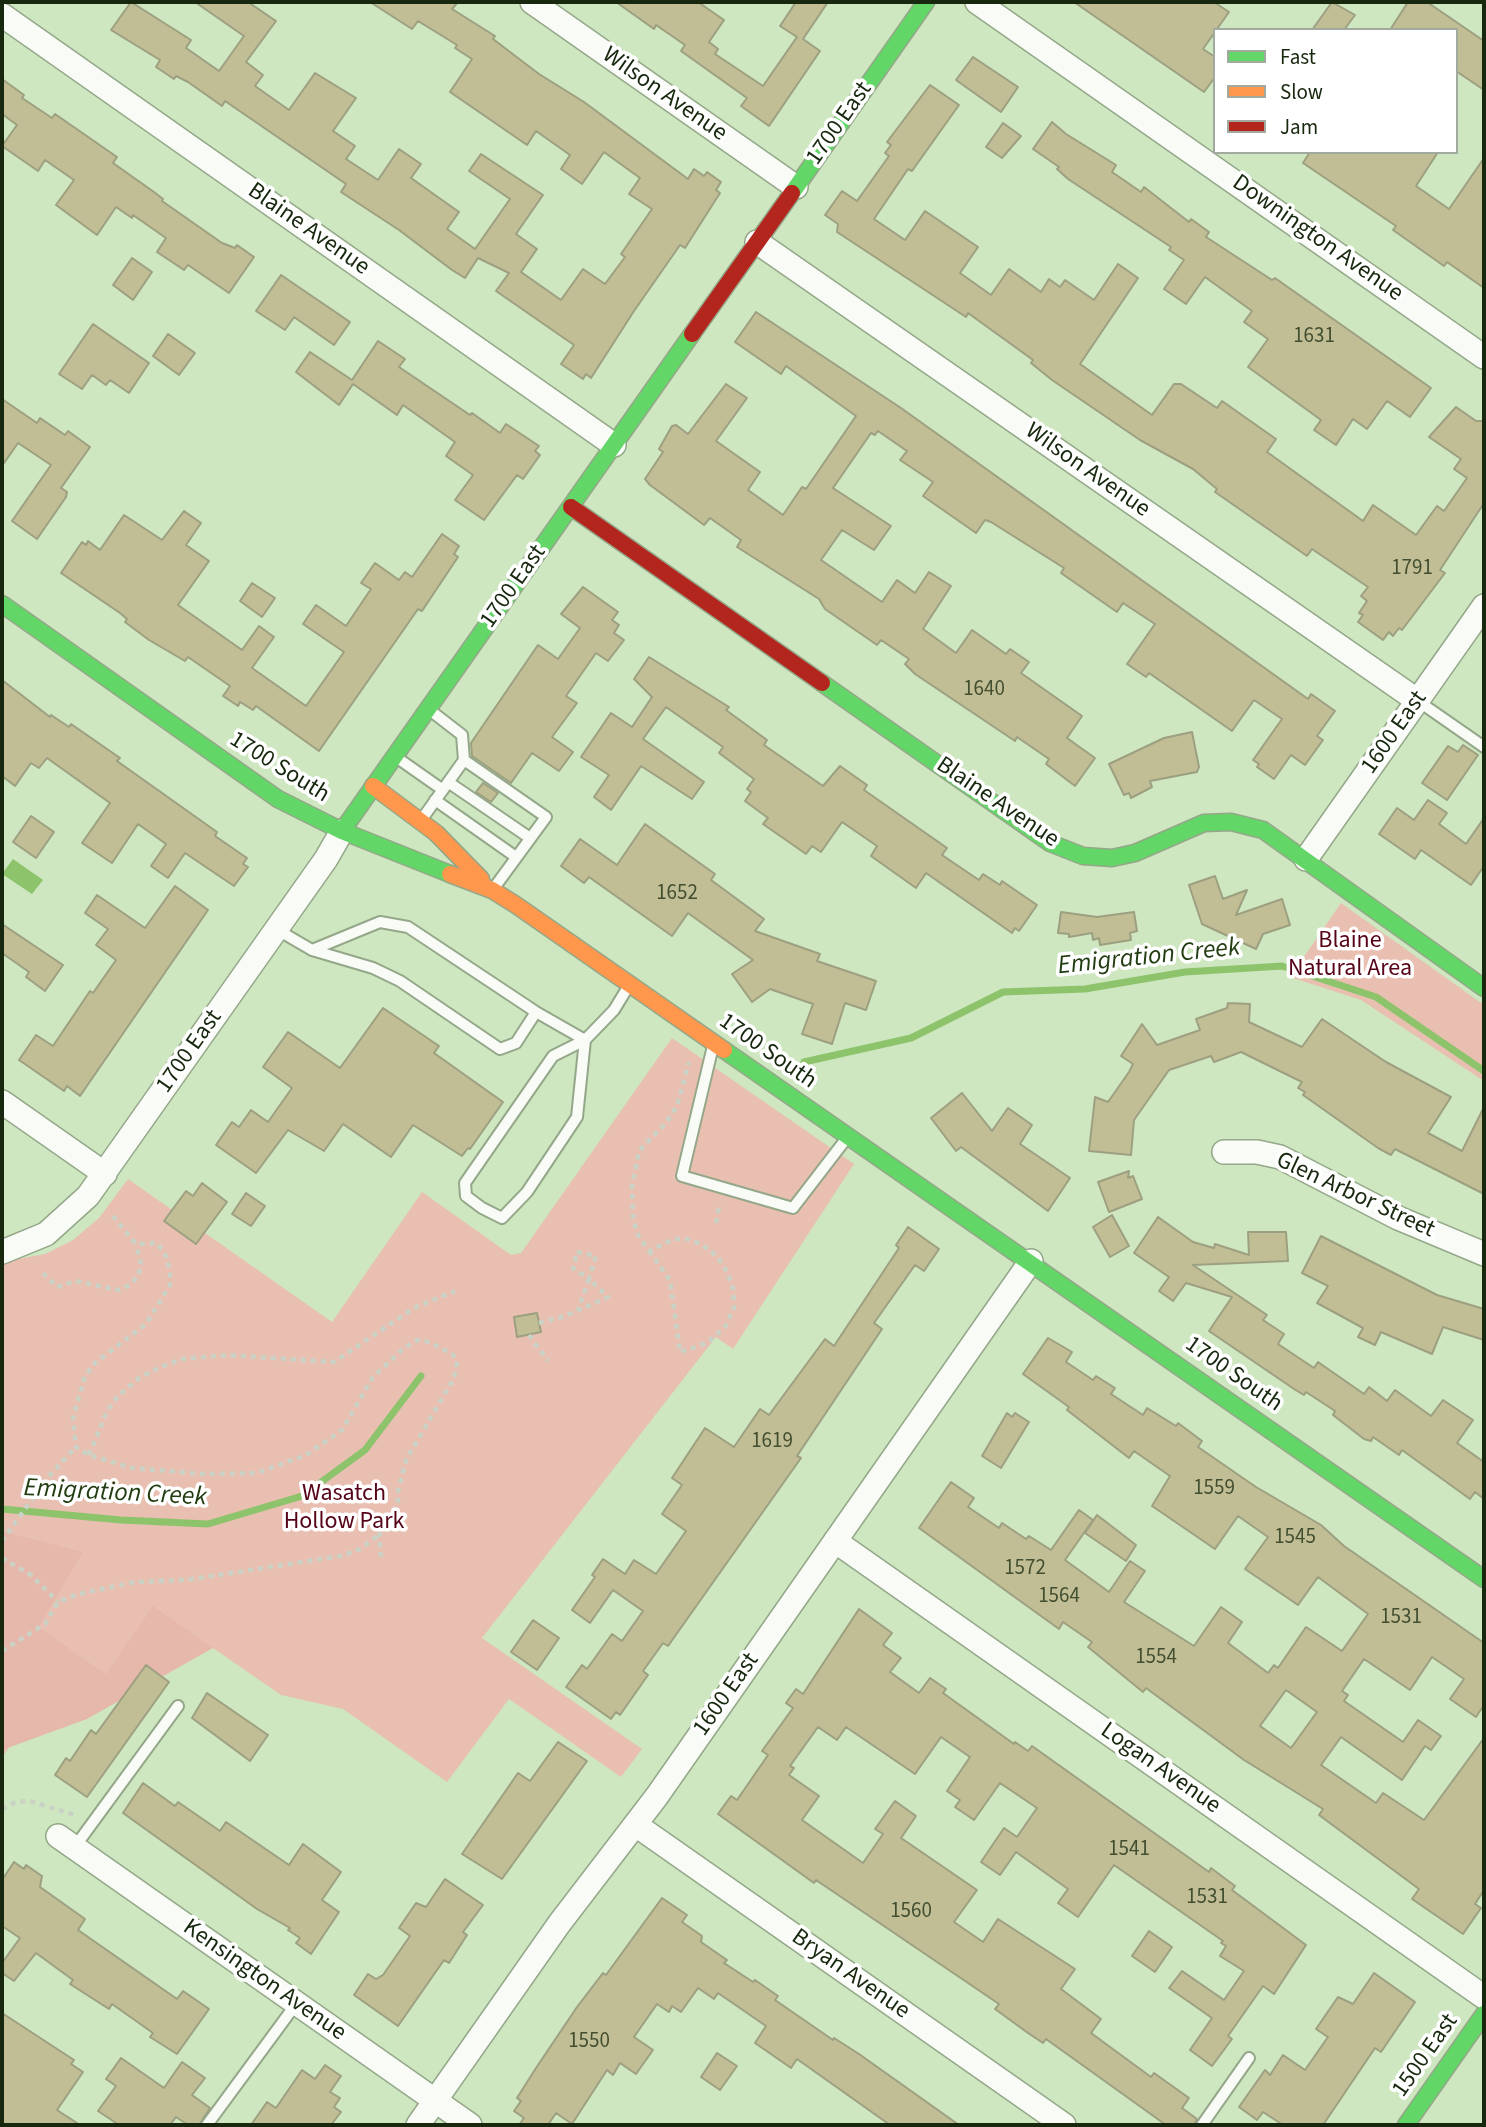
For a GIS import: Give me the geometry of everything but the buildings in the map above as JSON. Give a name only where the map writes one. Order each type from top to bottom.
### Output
[{"type":"street","name":"Wilson Avenue","points":[[532,2],[796,187]]},
{"type":"street","name":"1700 East","points":[[105,1174],[394,756],[926,2]]},
{"type":"street","name":"Downington Avenue","points":[[977,2],[1484,357]]},
{"type":"street","name":"Blaine Avenue","points":[[2,15],[614,445]]},
{"type":"street","name":"Wilson Avenue","points":[[757,242],[1418,701]]},
{"type":"street","name":"Blaine Avenue","points":[[571,506],[1051,843],[1083,856],[1112,858],[1135,853],[1204,822],[1231,822],[1263,830],[1484,988]]},
{"type":"street","name":"1700 South","points":[[2,604],[278,799],[342,831],[492,890],[1031,1261],[1484,1579]]},
{"type":"street","name":"1600 East","points":[[1307,859],[1484,606]]},
{"type":"street","points":[[373,786],[436,833],[492,890]]},
{"type":"street","points":[[2,1102],[105,1174],[70,1215],[54,1228],[18,1247],[2,1252]]},
{"type":"street","name":"Glen Arbor Street","points":[[1224,1152],[1257,1152],[1280,1157],[1398,1218],[1484,1254]]},
{"type":"street","name":"1600 East","points":[[418,2125],[559,1924],[636,1825],[1031,1261]]},
{"type":"street","name":"Logan Avenue","points":[[835,1541],[1484,1997]]},
{"type":"street","name":"Bryan Avenue","points":[[636,1825],[1064,2125]]},
{"type":"street","name":"Kensington Avenue","points":[[66,1842],[470,2125]]},
{"type":"street","name":"1500 East","points":[[1406,2125],[1484,2014]]},
{"type":"lane","points":[[1418,701],[1484,747]]},
{"type":"lane","points":[[420,821],[464,760],[462,735],[428,708]]},
{"type":"lane","points":[[394,756],[530,838]]},
{"type":"lane","points":[[464,760],[546,817],[492,890]]},
{"type":"lane","points":[[435,800],[516,857]]},
{"type":"lane","points":[[312,950],[380,922],[408,927],[536,1012],[585,1040]]},
{"type":"lane","points":[[276,929],[312,950],[373,968],[400,981],[500,1049],[516,1044],[536,1012]]},
{"type":"lane","points":[[585,1040],[577,1117],[527,1192],[502,1218],[482,1208],[466,1196],[465,1183],[553,1056],[585,1040],[614,1010],[630,984]]},
{"type":"lane","points":[[714,1043],[682,1176],[793,1208],[848,1136]]},
{"type":"lane","points":[[66,1842],[178,1706]]},
{"type":"lane","points":[[207,2125],[296,2004]]},
{"type":"lane","points":[[1202,2125],[1249,2058]]},
{"type":"path","points":[[649,1251],[674,1240],[687,1239],[701,1244],[717,1256],[733,1288],[734,1308],[725,1327],[707,1343],[680,1352],[670,1280],[649,1251],[637,1233],[633,1218],[634,1171],[639,1151],[677,1106],[689,1062]]},
{"type":"path","points":[[43,1273],[57,1287],[76,1281],[119,1290],[130,1285],[138,1276],[141,1264],[135,1244],[113,1216]]},
{"type":"path","points":[[2,1541],[33,1498],[76,1447],[73,1418],[85,1376],[95,1363],[146,1324],[170,1285],[166,1256],[157,1243],[135,1244]]},
{"type":"path","points":[[539,1323],[578,1310],[608,1297],[589,1279],[573,1268],[578,1252],[596,1256],[589,1279],[578,1310]]},
{"type":"path","points":[[89,1455],[107,1411],[118,1396],[139,1378],[158,1367],[182,1359],[216,1355],[334,1362],[414,1308],[455,1291]]},
{"type":"path","points":[[529,1335],[548,1361]]},
{"type":"path","points":[[2,1651],[45,1624],[58,1602],[111,1586],[186,1580],[341,1556],[360,1549],[386,1529],[398,1502],[398,1491],[412,1445],[454,1378],[457,1362],[440,1346],[418,1340],[388,1361],[373,1377],[342,1430],[306,1455],[257,1473],[204,1474],[132,1468],[89,1455],[76,1447]]},
{"type":"path","points":[[379,1535],[381,1557]]},
{"type":"path","points":[[2,1558],[31,1575],[58,1602]]},
{"type":"path","points":[[2,1809],[16,1802],[30,1801],[79,1816]]},
{"type":"green space","name":"Blaine Natural Area","points":[[1341,903],[1484,1005],[1484,1081],[1361,1000],[1290,977]]},
{"type":"green space","name":"Wasatch Hollow Park","points":[[672,1038],[854,1164],[733,1349],[716,1337],[482,1638],[642,1749],[621,1777],[509,1699],[447,1782],[343,1709],[281,1695],[213,1648],[18,1734],[2,1758],[2,1534],[41,1623],[82,1553],[2,1531],[2,1262],[45,1254],[73,1240],[99,1218],[128,1179],[332,1322],[422,1192],[511,1255],[521,1253]],"holes":[[[40,1628],[106,1674],[39,1636]]]},
{"type":"shaded area","points":[[13,859],[43,880],[32,894],[2,874]]},
{"type":"shaded area","points":[[2,1531],[83,1552],[39,1627],[106,1674],[153,1606],[213,1648],[87,1719],[2,1750]]},
{"type":"waterway","name":"Emigration Creek","points":[[804,1062],[911,1038],[1003,992],[1085,989],[1185,972],[1282,966],[1376,997],[1484,1071]]},
{"type":"waterway","name":"Emigration Creek","points":[[2,1509],[121,1520],[208,1524],[302,1496],[365,1450],[421,1376]]},
{"type":"traffic: fast","points":[[792,193],[926,2]]},
{"type":"traffic: fast","points":[[342,831],[692,334]]},
{"type":"traffic: fast","points":[[2,604],[278,799],[342,831],[450,874]]},
{"type":"traffic: fast","points":[[822,683],[1050,843],[1083,856],[1112,858],[1135,853],[1204,823],[1231,822],[1263,830],[1484,988]]},
{"type":"traffic: fast","points":[[724,1050],[1484,1579]]},
{"type":"traffic: fast","points":[[1406,2125],[1484,2014]]},
{"type":"traffic: slow","points":[[373,786],[436,833],[481,879]]},
{"type":"traffic: slow","points":[[450,874],[492,890],[516,905],[724,1050]]},
{"type":"traffic: jam","points":[[692,334],[792,193]]},
{"type":"traffic: jam","points":[[571,507],[822,683]]}]
